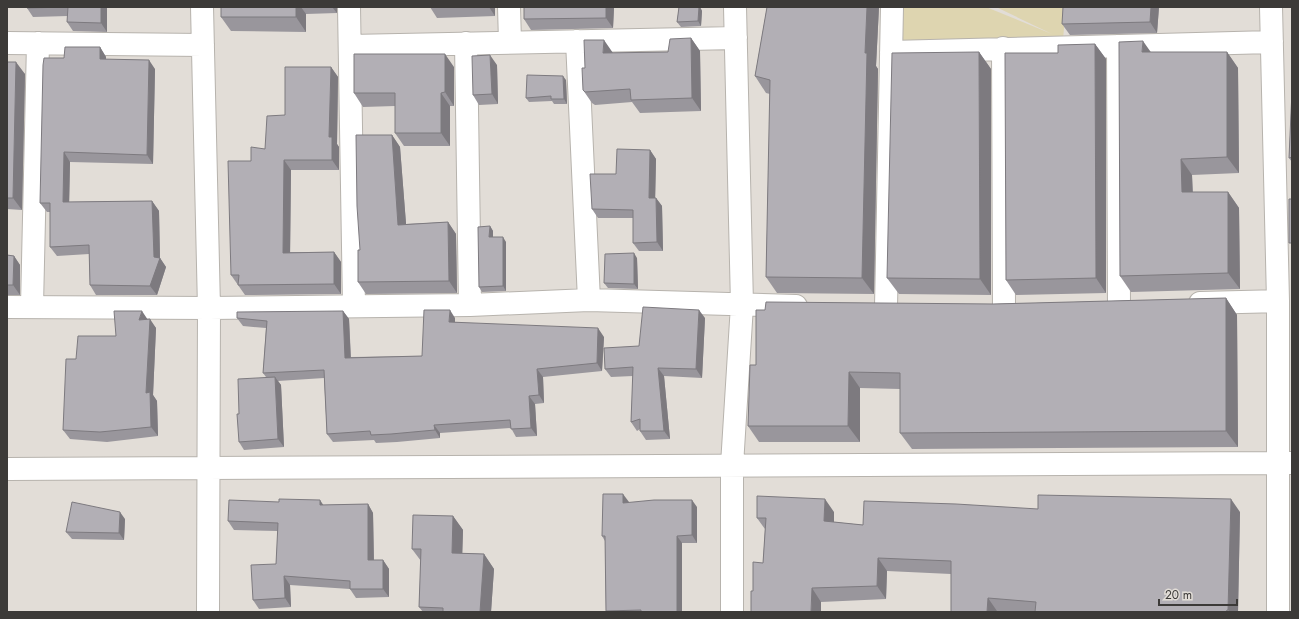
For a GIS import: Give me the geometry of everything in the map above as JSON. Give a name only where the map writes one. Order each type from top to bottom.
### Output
[{"type":"street","points":[[202,7],[209,308],[208,612]]},
{"type":"street","points":[[349,7],[354,306]]},
{"type":"street","points":[[510,7],[510,42]]},
{"type":"street","points":[[732,612],[732,465],[742,305],[735,7]]},
{"type":"street","points":[[886,307],[892,7]]},
{"type":"street","points":[[1271,7],[1278,301],[1285,463],[1278,612]]},
{"type":"street","points":[[350,46],[736,38]]},
{"type":"street","points":[[577,41],[589,300]]},
{"type":"street","points":[[891,52],[1272,42]]},
{"type":"street","points":[[7,43],[203,45]]},
{"type":"street","points":[[32,306],[38,43]]},
{"type":"street","points":[[466,43],[470,305]]},
{"type":"street","points":[[1118,46],[1119,306]]},
{"type":"street","points":[[1003,48],[1004,308]]},
{"type":"street","points":[[7,307],[209,308],[470,305],[589,300],[818,306]]},
{"type":"street","points":[[1182,304],[1278,301]]},
{"type":"street","points":[[1096,306],[1143,305]]},
{"type":"street","points":[[864,306],[910,307]]},
{"type":"street","points":[[980,308],[1027,308]]},
{"type":"street","points":[[7,468],[1285,463]]},
{"type":"sand","points":[[896,7],[986,7],[1052,34],[996,7],[1066,7],[1063,39],[896,46]]},
{"type":"building","points":[[27,7],[68,7],[27,8]]},
{"type":"building","points":[[68,7],[101,7],[101,23],[67,22]]},
{"type":"building","points":[[221,7],[296,7],[296,17],[221,17]]},
{"type":"building","points":[[524,7],[606,7],[606,18],[524,19]]},
{"type":"building","points":[[679,7],[699,7],[698,21],[677,22]]},
{"type":"building","points":[[767,7],[867,7],[862,278],[766,277],[770,80],[755,76]]},
{"type":"building","points":[[1063,7],[1151,7],[1150,22],[1062,24]]},
{"type":"building","points":[[691,38],[692,98],[631,100],[630,89],[585,92],[583,90],[582,68],[585,68],[584,40],[604,40],[603,53],[668,52],[670,39]]},
{"type":"building","points":[[1143,41],[1142,52],[1227,52],[1227,157],[1181,159],[1182,192],[1228,192],[1228,273],[1120,276],[1119,42]]},
{"type":"building","points":[[1095,44],[1096,278],[1006,280],[1005,53],[1058,53],[1058,45]]},
{"type":"building","points":[[65,47],[100,47],[100,59],[149,60],[147,155],[64,152],[63,202],[152,201],[154,257],[160,258],[150,286],[90,285],[89,245],[50,247],[50,203],[40,203],[43,65],[44,58],[64,58]]},
{"type":"building","points":[[979,52],[980,279],[887,278],[892,53]]},
{"type":"building","points":[[354,54],[445,54],[445,92],[441,93],[441,133],[395,133],[395,93],[354,93]]},
{"type":"building","points":[[490,55],[492,94],[473,95],[472,56]]},
{"type":"building","points":[[7,62],[16,62],[13,198],[7,198]]},
{"type":"building","points":[[285,67],[331,67],[329,137],[332,137],[332,160],[284,160],[283,253],[334,252],[334,284],[238,285],[239,275],[231,275],[228,161],[251,161],[251,147],[265,149],[267,116],[285,115]]},
{"type":"building","points":[[527,75],[563,76],[564,99],[551,99],[551,96],[526,98]]},
{"type":"building","points":[[1292,91],[1292,157],[1289,158]]},
{"type":"building","points":[[356,135],[392,135],[398,225],[448,222],[449,281],[358,282],[358,250],[360,250],[357,206]]},
{"type":"building","points":[[617,149],[650,150],[649,198],[656,198],[657,242],[633,243],[633,210],[592,209],[590,174],[616,174]]},
{"type":"building","points":[[1289,199],[1292,199],[1292,243],[1289,243]]},
{"type":"building","points":[[490,226],[489,237],[503,237],[503,286],[479,287],[478,227]]},
{"type":"building","points":[[634,253],[634,284],[604,283],[605,254]]},
{"type":"building","points":[[7,255],[14,256],[13,285],[7,285]]},
{"type":"building","points":[[1226,298],[1226,431],[900,433],[900,373],[849,372],[848,426],[748,426],[750,365],[756,365],[756,310],[765,310],[766,302],[993,304]]},
{"type":"building","points":[[643,307],[699,310],[696,369],[658,368],[664,431],[640,431],[640,419],[631,422],[633,367],[605,369],[604,348],[639,346]]},
{"type":"building","points":[[424,310],[450,310],[449,322],[598,328],[597,363],[537,369],[539,395],[529,396],[531,428],[511,429],[510,420],[434,425],[435,430],[391,434],[371,435],[370,431],[327,434],[324,370],[263,373],[267,321],[237,318],[237,312],[343,311],[345,358],[422,356]]},
{"type":"building","points":[[114,311],[142,311],[139,320],[150,319],[146,393],[150,392],[151,427],[100,432],[63,430],[66,359],[76,359],[78,336],[116,336]]},
{"type":"building","points":[[275,377],[278,439],[239,442],[237,414],[239,414],[238,379]]},
{"type":"building","points":[[603,494],[623,494],[623,503],[654,500],[692,500],[692,535],[677,536],[677,612],[641,612],[641,610],[606,611],[605,536],[602,536]]},
{"type":"building","points":[[1038,495],[1231,499],[1228,610],[1226,612],[1035,612],[1036,602],[988,598],[987,612],[951,612],[951,561],[878,558],[877,586],[812,588],[811,612],[751,612],[753,562],[763,563],[766,518],[757,518],[757,496],[825,499],[824,521],[863,525],[864,501],[956,504],[1038,509]]},
{"type":"building","points":[[279,499],[320,500],[320,505],[368,504],[368,560],[383,560],[383,589],[350,589],[350,581],[284,576],[285,598],[253,600],[251,565],[276,564],[278,523],[228,521],[229,500],[279,502]]},
{"type":"building","points":[[72,502],[120,512],[119,533],[66,532]]},
{"type":"building","points":[[413,515],[453,516],[452,553],[484,554],[480,612],[443,612],[443,608],[419,607],[421,549],[412,549]]}]
